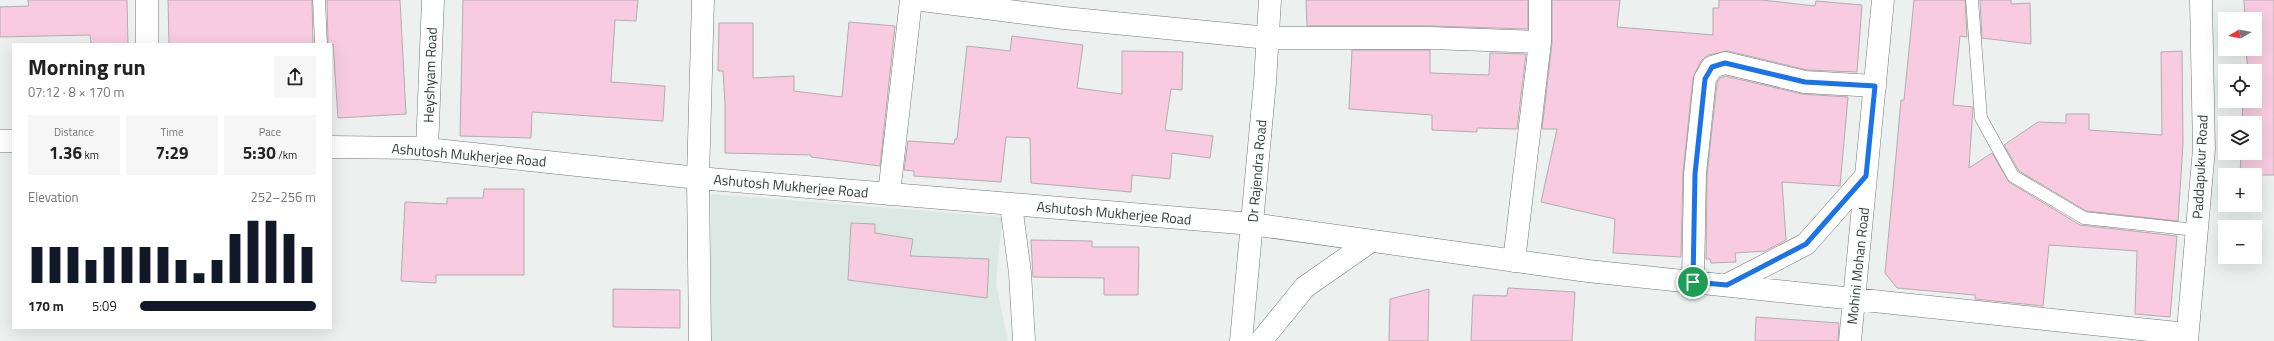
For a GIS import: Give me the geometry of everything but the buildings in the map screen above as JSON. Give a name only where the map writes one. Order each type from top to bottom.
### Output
[{"type":"street","points":[[147,0],[147,43]]},
{"type":"street","name":"Heyshyam Road","points":[[427,150],[433,0]]},
{"type":"street","points":[[700,341],[698,178],[702,0]]},
{"type":"street","points":[[889,194],[911,0]]},
{"type":"street","points":[[922,0],[1064,18],[1268,38],[1431,38],[1540,42]]},
{"type":"street","name":"Dr Rajendra Road","points":[[1241,341],[1268,38],[1270,0]]},
{"type":"street","points":[[1514,261],[1540,42],[1540,0]]},
{"type":"street","name":"Mohini Mohan Road","points":[[1850,341],[1856,299],[1883,0]]},
{"type":"street","name":"Paddapukur Road","points":[[2187,337],[2204,149],[2201,0]]},
{"type":"street","points":[[1693,282],[1695,174],[1705,79],[1712,67],[1725,63],[1805,82],[1875,86]]},
{"type":"street","points":[[0,142],[12,142]]},
{"type":"street","name":"Ashutosh Mukherjee Road","points":[[332,147],[427,150],[698,178],[1252,224],[1588,271],[1856,299],[2187,337]]},
{"type":"street","points":[[1727,285],[1806,244],[1866,176]]},
{"type":"street","points":[[1011,205],[1020,273],[1024,341]]},
{"type":"street","points":[[1261,341],[1305,287],[1371,241]]},
{"type":"lane","points":[[319,0],[321,43]]},
{"type":"lane","points":[[1972,0],[1981,118],[2013,176],[2084,218],[2196,230]]},
{"type":"shaded area","points":[[711,194],[1002,217],[996,284],[1008,341],[711,341]]},
{"type":"route","points":[[1725,63],[1805,82],[1875,86],[1866,176],[1806,244],[1727,285],[1693,282],[1695,174],[1705,79],[1712,67],[1725,63]]}]
